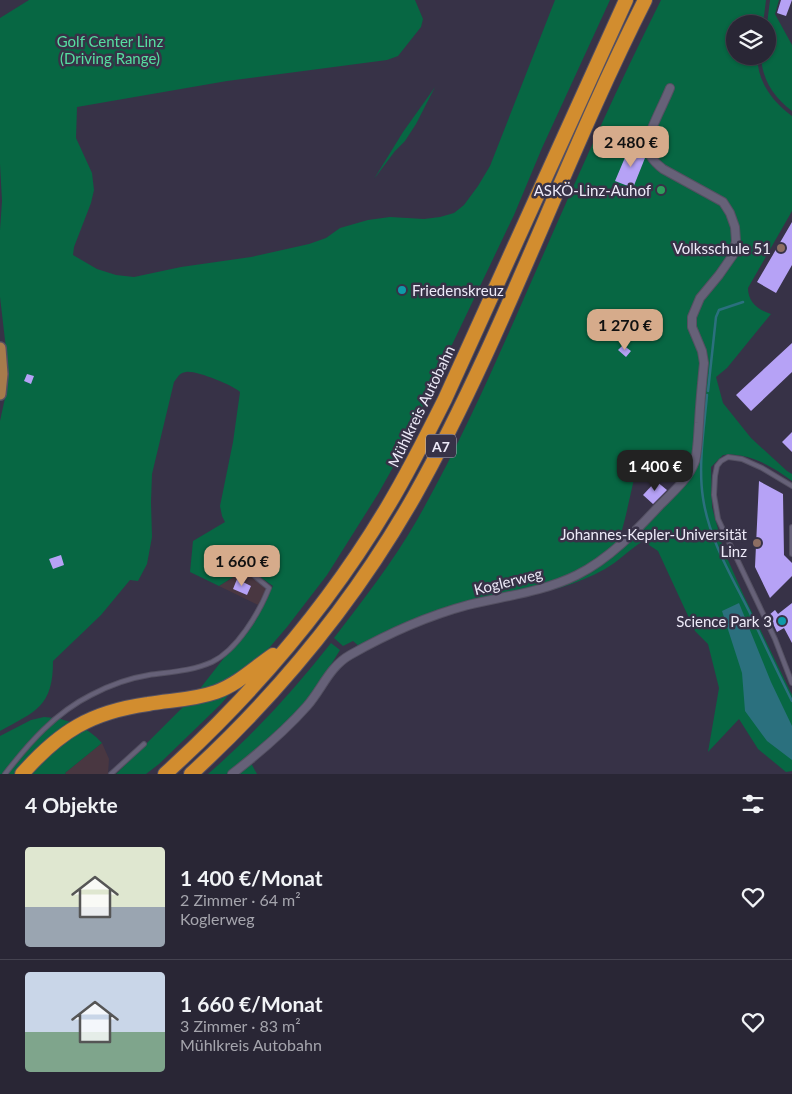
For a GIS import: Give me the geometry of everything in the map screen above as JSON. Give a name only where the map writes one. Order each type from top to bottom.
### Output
[{"type":"highway","name":"Mühlkreis Autobahn","points":[[164,774],[205,737],[246,695],[294,640],[366,542],[390,504],[445,398],[626,0]]},
{"type":"highway","name":"A7","points":[[191,774],[222,746],[301,659],[359,583],[414,496],[461,405],[645,0]]},
{"type":"highway","points":[[22,774],[56,740],[83,722],[100,714],[134,706],[193,699],[218,692],[245,676],[294,640]]},
{"type":"main road","points":[[0,348],[0,394]]},
{"type":"street","name":"Koglerweg","points":[[232,774],[289,726],[309,704],[332,670],[343,659],[387,636],[435,616],[467,606],[538,589],[576,575],[603,559],[616,548],[654,512],[689,473],[696,453],[704,363],[700,345],[692,327],[692,317],[700,298],[729,261],[736,241],[732,219],[723,202],[664,169],[654,159],[648,149],[647,140],[670,88]]},
{"type":"lane","points":[[792,486],[742,458],[728,457],[721,461],[717,466],[714,476],[714,495],[718,519],[775,639],[792,683]]},
{"type":"lane","points":[[792,527],[792,554]]},
{"type":"lane","points":[[5,774],[34,738],[77,702],[92,694],[146,676],[203,666],[222,656],[237,641],[259,610],[269,588],[251,573],[240,559]]},
{"type":"lane","points":[[112,774],[144,744]]},
{"type":"shaded area","points":[[239,574],[249,575],[266,589],[258,605],[219,586]]},
{"type":"shaded area","points":[[739,603],[771,682],[792,726],[792,760],[767,741],[745,711],[742,673],[722,611]]},
{"type":"shaded area","points":[[102,743],[109,759],[108,774],[65,773]]},
{"type":"green space","name":"Golf Center Linz (Driving Range)","points":[[29,0],[415,0],[423,19],[421,27],[398,56],[387,60],[227,81],[77,107],[76,138],[92,173],[94,190],[74,247],[73,255],[97,269],[116,275],[134,277],[181,267],[251,257],[309,244],[326,238],[340,228],[368,220],[390,217],[424,219],[454,213],[464,205],[490,166],[555,0],[610,0],[542,148],[514,215],[396,462],[378,494],[327,575],[287,627],[220,705],[159,764],[146,774],[116,774],[195,695],[256,617],[273,586],[253,572],[249,575],[238,574],[219,586],[190,572],[193,541],[225,522],[220,506],[233,442],[240,392],[205,376],[191,372],[182,373],[174,382],[152,474],[152,537],[147,564],[138,581],[130,580],[101,615],[53,661],[50,689],[40,706],[0,731],[0,421],[8,384],[8,366],[0,297],[2,201],[0,164],[0,18]]},
{"type":"green space","points":[[661,0],[766,0],[764,15],[726,15],[726,65],[758,65],[763,83],[772,98],[792,116],[792,211],[748,288],[748,293],[755,305],[771,314],[727,368],[716,377],[723,403],[751,438],[792,474],[792,481],[777,470],[741,455],[723,455],[711,467],[712,507],[724,551],[792,695],[792,771],[786,772],[758,749],[739,719],[708,752],[719,688],[708,644],[695,631],[658,551],[643,541],[610,566],[583,580],[548,591],[512,598],[573,578],[607,560],[626,544],[676,494],[694,471],[699,454],[703,389],[706,375],[706,356],[696,326],[695,315],[700,302],[707,292],[732,263],[737,252],[739,239],[733,215],[726,204],[717,196],[715,200],[723,206],[728,215],[734,236],[732,249],[727,261],[694,305],[689,318],[689,330],[701,364],[694,451],[688,469],[681,480],[670,470],[637,465],[619,541],[612,550],[581,570],[544,585],[467,604],[425,617],[360,647],[353,641],[343,646],[334,638],[398,551],[417,520],[462,435],[576,180]]},
{"type":"green space","points":[[770,0],[779,0],[776,15],[768,15]]},
{"type":"green space","points":[[776,16],[792,45],[792,111],[775,94],[762,65],[776,65]]},
{"type":"green space","points":[[435,87],[405,141],[374,179],[403,132]]},
{"type":"green space","points":[[331,643],[340,650],[313,694],[288,724],[228,774],[208,774],[273,711]]},
{"type":"green space","points":[[44,717],[76,724],[90,732],[102,743],[66,774],[0,774],[0,736],[31,720]]},
{"type":"green space","points":[[251,763],[257,774],[237,774]]},
{"type":"building","points":[[781,0],[792,0],[786,16],[777,13]]},
{"type":"building","points":[[629,148],[644,154],[645,158],[633,188],[615,181]]},
{"type":"building","points":[[792,222],[792,265],[776,293],[757,282]]},
{"type":"building","points":[[792,343],[792,372],[751,411],[736,395]]},
{"type":"building","points":[[623,345],[631,351],[626,357],[618,350]]},
{"type":"building","points":[[27,374],[34,376],[31,384],[24,381]]},
{"type":"building","points":[[792,432],[792,452],[782,442]]},
{"type":"building","points":[[656,481],[667,490],[653,504],[643,495]]},
{"type":"building","points":[[759,481],[783,494],[784,555],[792,563],[792,576],[770,598],[755,567]]},
{"type":"building","points":[[61,555],[64,565],[53,569],[49,559]]},
{"type":"building","points":[[237,579],[251,586],[247,595],[233,589]]},
{"type":"building","name":"Science Park 3","points":[[792,603],[792,643],[784,628],[777,632],[769,615],[775,610],[778,614]]},
{"type":"waterway","points":[[708,391],[716,317],[719,310],[743,302]]},
{"type":"waterway","points":[[707,395],[701,473],[703,498],[710,528],[721,556],[792,701]]},
{"type":"place","name":"ASKÖ-Linz-Auhof","points":[[661,190]]},
{"type":"place","name":"Volksschule 51","points":[[781,248]]},
{"type":"place","name":"Friedenskreuz","points":[[402,290]]},
{"type":"place","name":"Johannes-Kepler-Universität Linz","points":[[757,543]]},
{"type":"place","name":"Science Park 3","points":[[782,621]]}]
